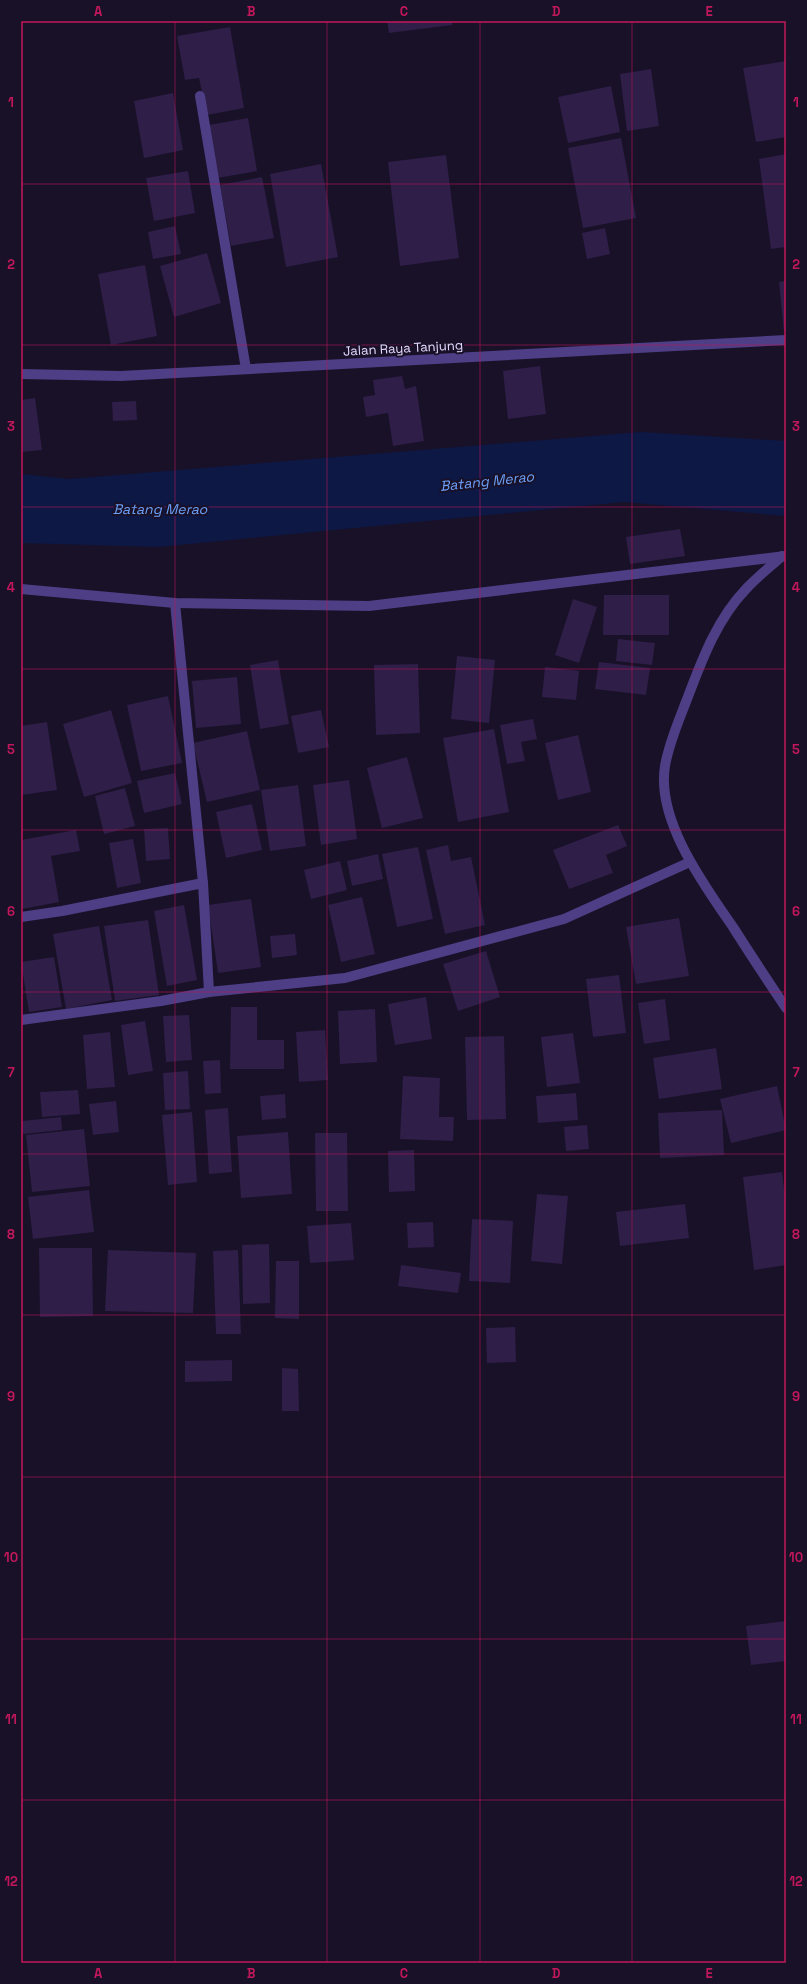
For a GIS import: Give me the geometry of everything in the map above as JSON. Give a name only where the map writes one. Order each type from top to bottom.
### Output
[{"type":"street","points":[[200,96],[246,369]]},
{"type":"street","name":"Jalan Raya Tanjung","points":[[21,374],[121,376],[786,340]]},
{"type":"street","points":[[21,589],[175,603],[368,606],[784,556]]},
{"type":"street","points":[[784,556],[746,589],[729,610],[714,635],[699,667],[672,739],[665,767],[665,796],[673,821],[690,862],[786,1008]]},
{"type":"street","points":[[175,603],[203,883],[209,992]]},
{"type":"street","points":[[21,1020],[160,1001],[209,992],[345,978],[564,919],[690,862]]},
{"type":"street","points":[[21,917],[62,911],[203,883]]},
{"type":"water","name":"Batang Merao","points":[[641,432],[786,441],[786,516],[624,502],[158,547],[21,543],[21,474],[69,479]]},
{"type":"building","points":[[387,21],[452,21],[452,25],[389,33]]},
{"type":"building","points":[[230,27],[244,108],[207,115],[199,78],[185,80],[177,36]]},
{"type":"building","points":[[786,61],[786,137],[756,142],[743,68]]},
{"type":"building","points":[[651,69],[659,126],[627,131],[620,74]]},
{"type":"building","points":[[611,86],[620,132],[568,143],[558,97]]},
{"type":"building","points":[[173,93],[183,150],[144,158],[134,101]]},
{"type":"building","points":[[248,118],[257,171],[218,178],[209,125]]},
{"type":"building","points":[[621,138],[636,218],[583,228],[568,148]]},
{"type":"building","points":[[786,154],[786,247],[771,249],[759,159]]},
{"type":"building","points":[[446,155],[459,258],[400,266],[388,162]]},
{"type":"building","points":[[321,164],[338,257],[286,267],[270,174]]},
{"type":"building","points":[[188,171],[195,213],[154,221],[146,178]]},
{"type":"building","points":[[262,177],[274,238],[231,246],[220,185]]},
{"type":"building","points":[[175,226],[181,254],[153,259],[148,232]]},
{"type":"building","points":[[605,228],[610,254],[587,259],[582,233]]},
{"type":"building","points":[[207,253],[221,303],[174,317],[160,266]]},
{"type":"building","points":[[145,265],[157,336],[111,345],[98,274]]},
{"type":"building","points":[[786,281],[786,331],[784,332],[779,282]]},
{"type":"building","points":[[540,366],[546,414],[508,419],[503,371]]},
{"type":"building","points":[[402,376],[405,389],[416,386],[424,441],[393,446],[388,413],[366,417],[363,397],[375,395],[373,380]]},
{"type":"building","points":[[35,398],[42,450],[21,452],[21,400]]},
{"type":"building","points":[[136,401],[137,420],[113,421],[112,402]]},
{"type":"building","points":[[680,529],[685,556],[630,564],[626,537]]},
{"type":"building","points":[[604,595],[669,595],[669,635],[603,635]]},
{"type":"building","points":[[573,599],[597,607],[579,663],[555,655]]},
{"type":"building","points":[[618,639],[655,643],[652,665],[616,661]]},
{"type":"building","points":[[457,656],[495,660],[489,723],[451,719]]},
{"type":"building","points":[[278,660],[289,724],[260,729],[250,665]]},
{"type":"building","points":[[599,662],[650,668],[646,695],[595,689]]},
{"type":"building","points":[[418,664],[420,733],[376,735],[374,665]]},
{"type":"building","points":[[545,667],[579,671],[576,700],[542,697]]},
{"type":"building","points":[[237,677],[241,724],[196,728],[192,681]]},
{"type":"building","points":[[168,696],[182,763],[141,771],[127,705]]},
{"type":"building","points":[[111,710],[132,783],[84,797],[63,724]]},
{"type":"building","points":[[321,710],[329,747],[298,753],[291,716]]},
{"type":"building","points":[[533,719],[537,739],[521,742],[525,761],[507,764],[500,725]]},
{"type":"building","points":[[47,722],[57,790],[21,795],[21,726]]},
{"type":"building","points":[[494,729],[509,812],[458,822],[443,738]]},
{"type":"building","points":[[247,731],[260,790],[207,802],[193,743]]},
{"type":"building","points":[[578,735],[591,792],[558,800],[545,743]]},
{"type":"building","points":[[407,757],[423,818],[382,828],[367,768]]},
{"type":"building","points":[[175,773],[182,804],[144,813],[137,781]]},
{"type":"building","points":[[349,780],[357,839],[321,845],[313,785]]},
{"type":"building","points":[[298,785],[306,846],[270,851],[261,790]]},
{"type":"building","points":[[125,788],[135,826],[104,834],[95,796]]},
{"type":"building","points":[[252,804],[262,850],[226,858],[216,812]]},
{"type":"building","points":[[618,825],[627,846],[606,855],[613,873],[569,889],[553,850]]},
{"type":"building","points":[[168,828],[170,859],[146,861],[144,829]]},
{"type":"building","points":[[76,830],[80,851],[51,856],[59,902],[22,909],[21,840]]},
{"type":"building","points":[[133,839],[141,883],[117,888],[109,843]]},
{"type":"building","points":[[448,845],[451,861],[471,857],[485,925],[445,934],[426,850]]},
{"type":"building","points":[[418,847],[433,919],[397,927],[382,854]]},
{"type":"building","points":[[378,854],[383,879],[352,886],[347,861]]},
{"type":"building","points":[[340,861],[347,890],[311,899],[304,870]]},
{"type":"building","points":[[362,897],[375,954],[341,962],[328,905]]},
{"type":"building","points":[[251,899],[261,967],[218,973],[208,905]]},
{"type":"building","points":[[184,905],[197,980],[167,986],[154,911]]},
{"type":"building","points":[[679,918],[689,976],[636,984],[626,927]]},
{"type":"building","points":[[148,920],[159,995],[115,1001],[104,926]]},
{"type":"building","points":[[99,926],[112,1000],[66,1009],[53,934]]},
{"type":"building","points":[[295,934],[297,955],[272,958],[270,936]]},
{"type":"building","points":[[486,951],[500,997],[458,1011],[443,964]]},
{"type":"building","points":[[54,957],[62,1007],[29,1012],[21,962]]},
{"type":"building","points":[[619,975],[626,1033],[593,1037],[586,979]]},
{"type":"building","points":[[426,997],[432,1039],[395,1045],[388,1004]]},
{"type":"building","points":[[665,999],[670,1040],[644,1044],[638,1003]]},
{"type":"building","points":[[231,1007],[257,1007],[257,1040],[284,1040],[284,1069],[230,1069]]},
{"type":"building","points":[[375,1009],[377,1062],[340,1064],[338,1011]]},
{"type":"building","points":[[189,1015],[192,1060],[166,1062],[163,1016]]},
{"type":"building","points":[[145,1021],[153,1071],[128,1075],[121,1025]]},
{"type":"building","points":[[325,1030],[328,1080],[299,1082],[296,1032]]},
{"type":"building","points":[[110,1032],[115,1087],[87,1089],[83,1035]]},
{"type":"building","points":[[573,1033],[580,1083],[547,1087],[541,1037]]},
{"type":"building","points":[[504,1036],[506,1119],[467,1120],[465,1037]]},
{"type":"building","points":[[716,1048],[722,1089],[659,1099],[653,1058]]},
{"type":"building","points":[[220,1060],[221,1093],[205,1094],[203,1061]]},
{"type":"building","points":[[188,1071],[190,1109],[165,1110],[163,1073]]},
{"type":"building","points":[[403,1076],[440,1078],[439,1117],[454,1117],[453,1141],[400,1139]]},
{"type":"building","points":[[777,1086],[786,1130],[731,1143],[720,1099]]},
{"type":"building","points":[[78,1090],[80,1114],[42,1117],[40,1092]]},
{"type":"building","points":[[576,1093],[578,1120],[538,1123],[536,1096]]},
{"type":"building","points":[[285,1094],[286,1118],[262,1120],[260,1096]]},
{"type":"building","points":[[116,1101],[119,1132],[93,1135],[89,1104]]},
{"type":"building","points":[[228,1108],[232,1172],[209,1174],[205,1110]]},
{"type":"building","points":[[722,1110],[724,1155],[660,1158],[658,1113]]},
{"type":"building","points":[[192,1112],[197,1182],[168,1185],[162,1115]]},
{"type":"building","points":[[61,1117],[62,1130],[23,1134],[22,1121]]},
{"type":"building","points":[[587,1125],[589,1149],[566,1151],[564,1127]]},
{"type":"building","points":[[84,1129],[90,1186],[32,1192],[26,1135]]},
{"type":"building","points":[[288,1132],[292,1194],[241,1198],[237,1136]]},
{"type":"building","points":[[315,1133],[347,1133],[348,1211],[316,1211]]},
{"type":"building","points":[[414,1150],[415,1191],[389,1192],[388,1151]]},
{"type":"building","points":[[782,1172],[786,1205],[786,1265],[754,1270],[743,1177]]},
{"type":"building","points":[[89,1190],[94,1232],[33,1239],[28,1197]]},
{"type":"building","points":[[537,1194],[568,1196],[562,1264],[531,1261]]},
{"type":"building","points":[[685,1204],[689,1238],[620,1246],[616,1212]]},
{"type":"building","points":[[472,1219],[513,1221],[510,1283],[469,1281]]},
{"type":"building","points":[[433,1222],[434,1247],[408,1248],[407,1223]]},
{"type":"building","points":[[351,1223],[354,1260],[310,1263],[307,1226]]},
{"type":"building","points":[[269,1244],[270,1303],[243,1304],[242,1245]]},
{"type":"building","points":[[39,1248],[92,1248],[93,1316],[40,1317]]},
{"type":"building","points":[[108,1250],[196,1253],[193,1313],[105,1311]]},
{"type":"building","points":[[238,1250],[241,1334],[216,1334],[213,1251]]},
{"type":"building","points":[[276,1261],[299,1261],[299,1319],[275,1318]]},
{"type":"building","points":[[401,1265],[461,1273],[458,1293],[398,1286]]},
{"type":"building","points":[[515,1327],[516,1362],[487,1363],[486,1328]]},
{"type":"building","points":[[232,1360],[232,1381],[185,1382],[185,1361]]},
{"type":"building","points":[[282,1368],[298,1369],[299,1411],[282,1411]]},
{"type":"building","points":[[786,1621],[786,1661],[751,1665],[746,1626]]}]
